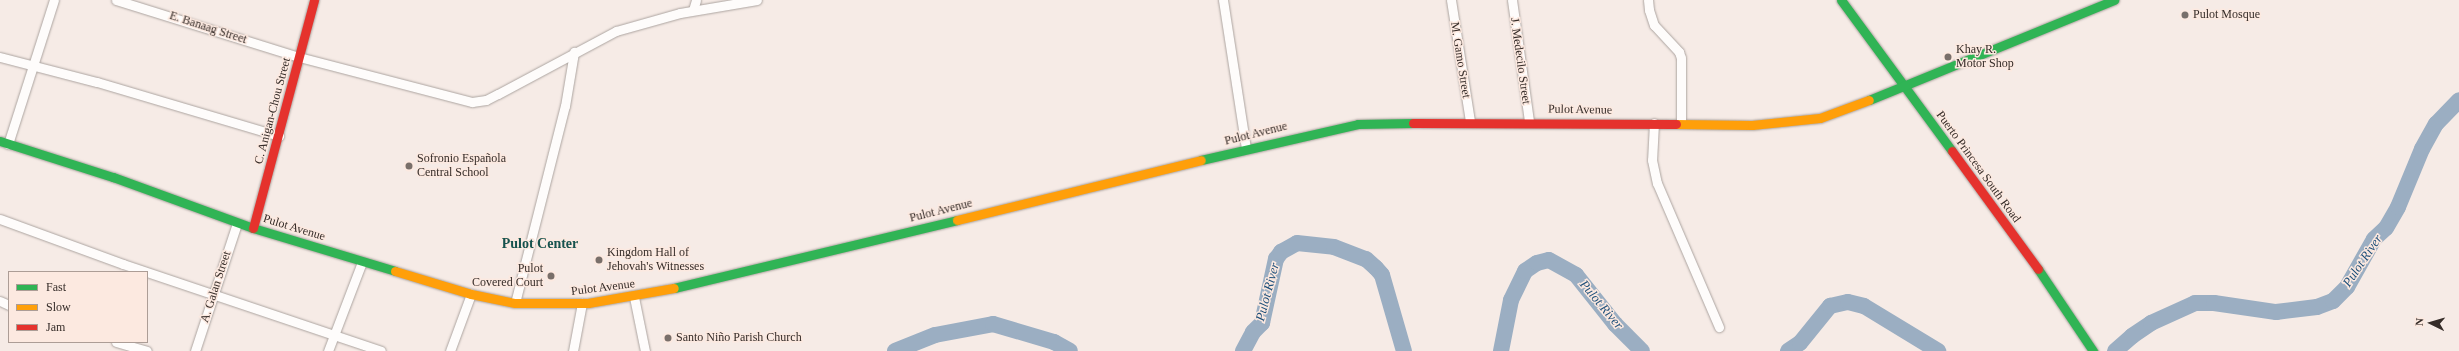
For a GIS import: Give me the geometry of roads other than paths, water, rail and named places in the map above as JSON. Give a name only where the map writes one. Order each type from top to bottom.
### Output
[{"type":"street","points":[[4,142],[34,67],[54,0]]},
{"type":"street","name":"E. Banaag Street","points":[[116,0],[299,57],[472,102],[492,97],[616,31],[693,10],[757,0]]},
{"type":"street","name":"C. Anigan-Chou Street","points":[[253,228],[279,136],[314,0]]},
{"type":"street","points":[[693,10],[696,0]]},
{"type":"street","points":[[1223,0],[1246,149]]},
{"type":"street","name":"M. Gamo Street","points":[[1451,0],[1470,121]]},
{"type":"street","name":"J. Medecilo Street","points":[[1512,0],[1529,121]]},
{"type":"street","points":[[1648,0],[1649,10],[1654,25],[1679,52],[1682,58],[1680,123]]},
{"type":"street","name":"Puerto Princesa South Road","points":[[1841,0],[2032,260],[2093,351]]},
{"type":"street","name":"Pulot Avenue","points":[[4,142],[113,178],[237,223],[471,294],[515,303],[582,303],[634,297],[769,268],[1246,149],[1358,124],[1529,121],[1752,125],[1800,121],[1842,112],[1905,88],[2114,0]]},
{"type":"street","points":[[515,303],[558,137],[574,52]]},
{"type":"street","points":[[0,57],[97,82],[279,136]]},
{"type":"street","points":[[1654,123],[1652,160],[1657,182],[1719,327]]},
{"type":"street","points":[[0,219],[334,337],[381,351]]},
{"type":"street","name":"A. Galan Street","points":[[196,351],[237,223]]},
{"type":"street","points":[[328,351],[362,262]]},
{"type":"street","points":[[450,351],[471,294]]},
{"type":"street","points":[[634,297],[645,351]]},
{"type":"street","points":[[572,351],[582,303]]},
{"type":"street","points":[[119,343],[147,351]]},
{"type":"waterway","name":"Pulot River","points":[[2115,351],[2132,336],[2151,323],[2195,303],[2214,303],[2276,312],[2317,307],[2333,301],[2347,287],[2374,239],[2386,228],[2398,207],[2422,149],[2436,124],[2459,100]]},
{"type":"waterway","name":"Pulot River","points":[[1243,351],[1253,332],[1262,323],[1276,259],[1281,252],[1297,243],[1334,247],[1366,259],[1376,268],[1382,275],[1404,351]]},
{"type":"waterway","name":"Pulot River","points":[[1501,351],[1511,300],[1525,271],[1537,263],[1549,260],[1576,275],[1615,324],[1642,351]]},
{"type":"waterway","name":"Pulot River","points":[[1788,351],[1800,343],[1830,306],[1848,302],[1864,306],[1938,351]]},
{"type":"waterway","name":"Pulot River","points":[[895,351],[935,335],[993,324],[1054,342],[1070,351]]},
{"type":"place","name":"Pulot Mosque","points":[[2185,15]]},
{"type":"place","name":"Khay R. Motor Shop","points":[[1948,57]]},
{"type":"place","name":"Sofronio Española Central School","points":[[409,166]]},
{"type":"place","name":"Kingdom Hall of Jehovah's Witnesses","points":[[599,260]]},
{"type":"place","name":"Pulot Covered Court","points":[[551,276]]},
{"type":"place","name":"Santo Niño Parish Church","points":[[668,338]]},
{"type":"district","name":"Pulot Center","points":[[540,244]]}]
